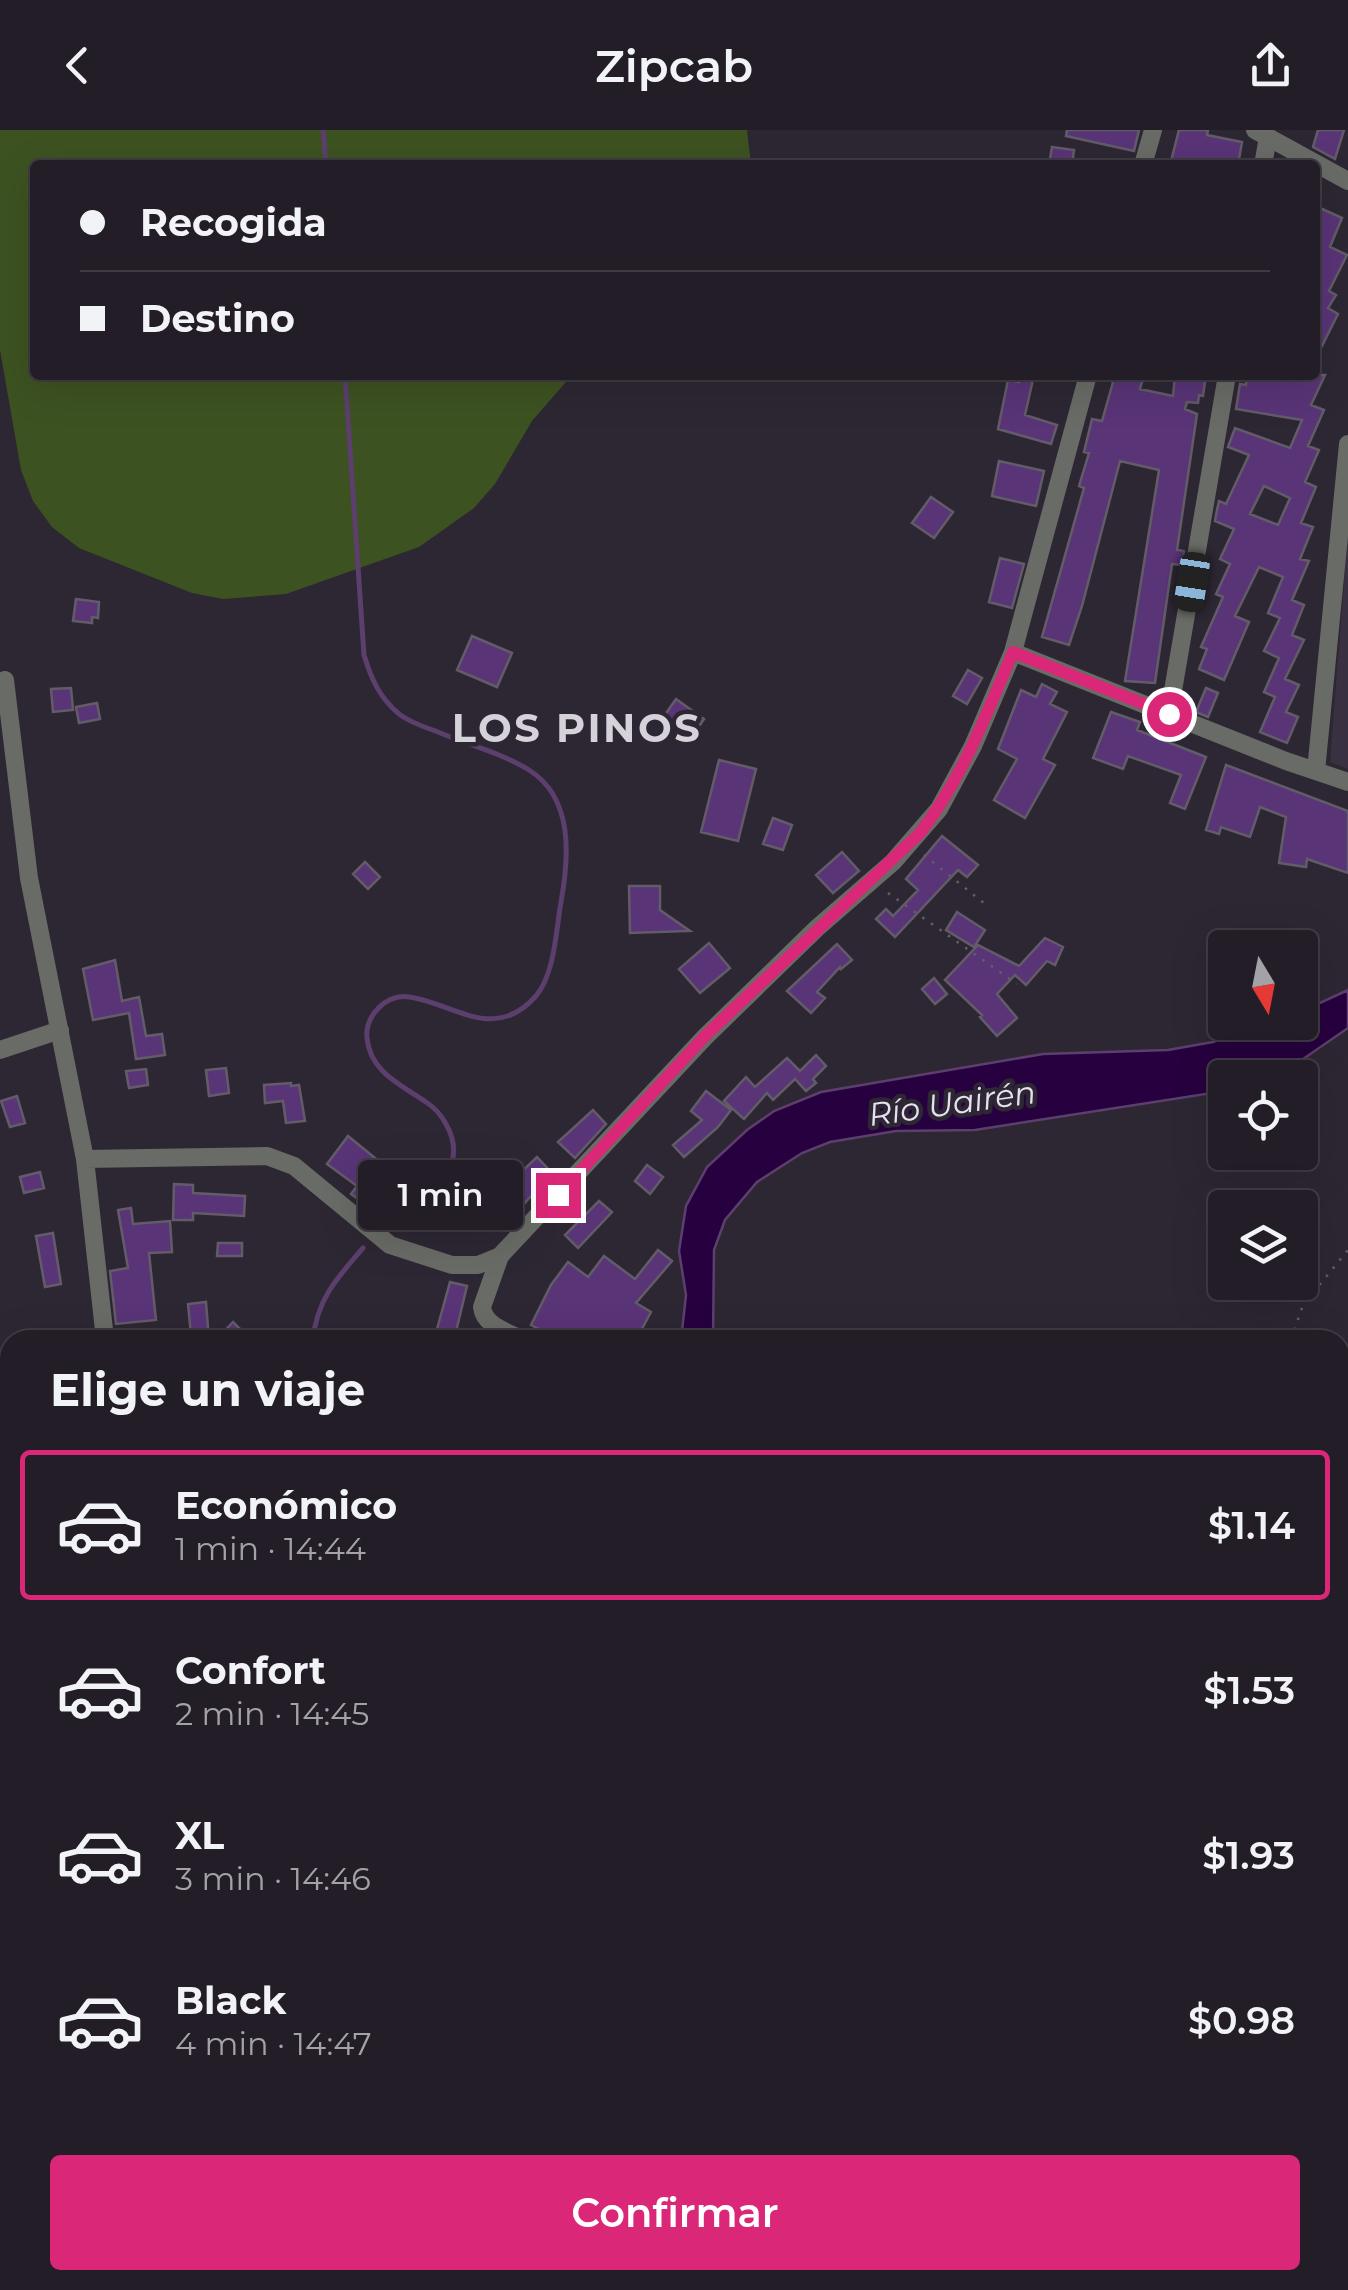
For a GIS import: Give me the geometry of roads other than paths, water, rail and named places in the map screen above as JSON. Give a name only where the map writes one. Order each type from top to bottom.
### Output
[{"type":"street","points":[[1144,160],[1153,130]]},
{"type":"street","points":[[1261,134],[1263,160]]},
{"type":"street","points":[[1261,134],[1309,160]]},
{"type":"street","points":[[1320,166],[1348,181]]},
{"type":"street","points":[[505,1330],[483,1316],[482,1307],[500,1256],[719,1022],[910,844],[939,808],[1013,652],[1087,380]]},
{"type":"street","points":[[1169,714],[1226,380]]},
{"type":"street","points":[[1316,771],[1348,444]]},
{"type":"street","points":[[1013,652],[1348,782]]},
{"type":"street","points":[[5,680],[29,878],[85,1159],[105,1330]]},
{"type":"street","points":[[0,1050],[60,1030]]},
{"type":"street","points":[[85,1159],[267,1156],[294,1166],[390,1245],[452,1265],[478,1265],[500,1256]]},
{"type":"water","name":"Río Uairén","points":[[1348,990],[1348,1028],[1302,1060],[1208,1060],[1208,1094],[975,1130],[896,1131],[830,1142],[802,1153],[757,1182],[725,1220],[714,1250],[713,1330],[682,1330],[686,1295],[679,1251],[686,1206],[707,1167],[774,1111],[821,1092],[1043,1054],[1168,1050],[1213,1042],[1318,1040],[1318,1004]]},
{"type":"waterway","points":[[323,130],[326,160]]},
{"type":"waterway","points":[[345,380],[364,655],[373,679],[386,700],[407,719],[508,759],[544,782],[561,812],[566,848],[551,964],[536,996],[520,1010],[490,1019],[410,997],[393,998],[379,1007],[370,1021],[369,1050],[380,1069],[435,1109],[453,1141],[450,1170],[442,1183],[392,1224]]},
{"type":"waterway","points":[[314,1330],[337,1279],[363,1248]]},
{"type":"district","name":"LOS PINOS","points":[[577,727]]}]
